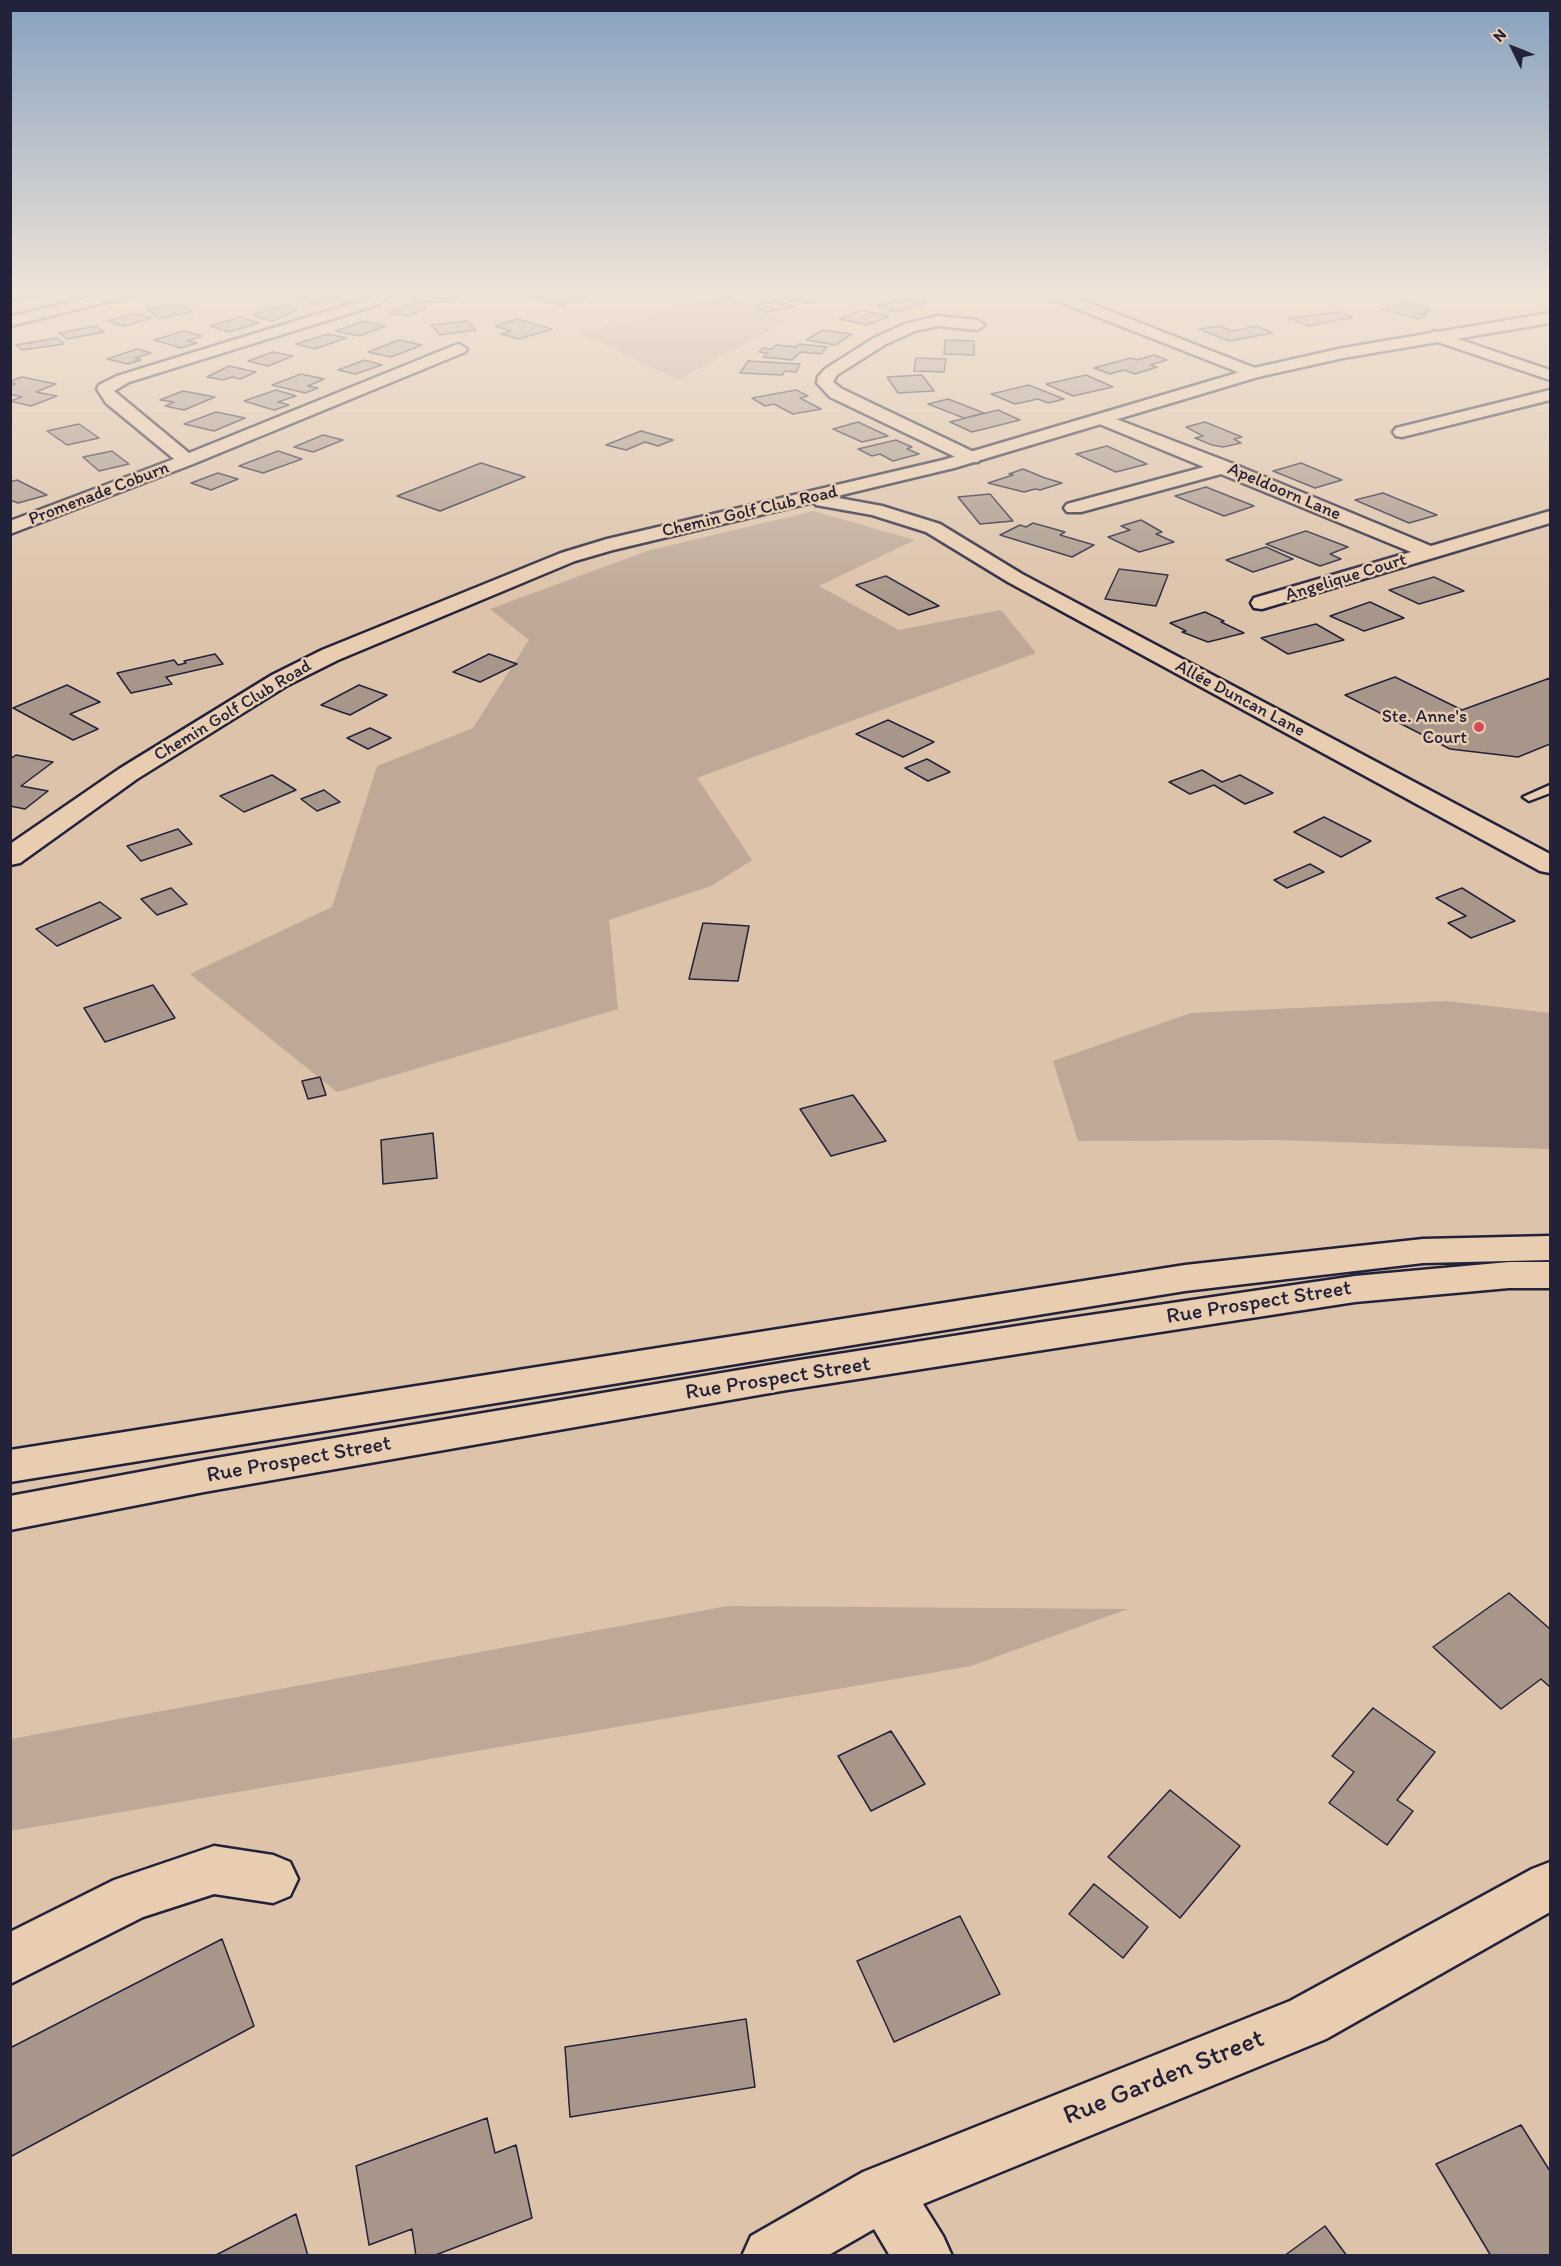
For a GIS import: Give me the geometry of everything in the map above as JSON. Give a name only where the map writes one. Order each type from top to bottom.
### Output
[{"type":"street","points":[[111,398],[186,460]]},
{"type":"street","name":"Promenade Coburn","points":[[10,528],[339,398]]},
{"type":"street","points":[[846,398],[972,458]]},
{"type":"street","name":"Chemin Golf Club Road","points":[[10,857],[128,774],[280,680],[330,655],[568,557],[972,458],[1173,398]]},
{"type":"street","points":[[1402,432],[1540,398]]},
{"type":"street","name":"Apeldoorn Lane","points":[[1103,419],[1431,554]]},
{"type":"street","points":[[933,528],[923,512],[924,497],[934,476],[948,464]]},
{"type":"street","points":[[1074,508],[1224,467]]},
{"type":"street","name":"Allée Duncan Lane","points":[[802,500],[844,503],[933,528],[1025,583],[1550,864]]},
{"type":"street","name":"Angelique Court","points":[[1262,603],[1551,517]]},
{"type":"street","name":"Rue Prospect Street","points":[[10,1466],[1185,1278],[1423,1251],[1551,1248]]},
{"type":"street","name":"Rue Prospect Street","points":[[10,1513],[216,1474],[787,1376],[1043,1336],[1355,1288],[1509,1275],[1551,1275]]},
{"type":"street","points":[[10,1959],[132,1897],[214,1870],[273,1879]]},
{"type":"street","name":"Rue Garden Street","points":[[771,2256],[883,2192],[1307,2020],[1551,1886]]},
{"type":"street","points":[[883,2192],[923,2256]]},
{"type":"lane","points":[[1529,797],[1551,789]]},
{"type":"shaded area","points":[[813,511],[915,540],[819,586],[899,630],[1001,610],[1036,653],[697,778],[752,860],[711,886],[609,920],[618,1009],[337,1092],[190,974],[332,907],[377,766],[473,728],[529,640],[490,609],[647,551]]},
{"type":"shaded area","points":[[1447,1001],[1550,1013],[1550,1149],[1276,1140],[1078,1141],[1053,1061],[1191,1013]]},
{"type":"shaded area","points":[[728,1606],[1128,1609],[971,1666],[11,1831],[11,1739]]},
{"type":"building","points":[[20,398],[52,398],[31,406],[10,401]]},
{"type":"building","points":[[166,398],[213,398],[184,410],[165,406],[174,402],[160,400]]},
{"type":"building","points":[[253,398],[291,398],[278,402],[289,405],[274,410],[244,401]]},
{"type":"building","points":[[752,398],[801,398],[821,409],[793,414],[774,404],[765,406]]},
{"type":"building","points":[[1000,398],[1064,399],[1048,403],[1038,399],[1015,404]]},
{"type":"building","points":[[948,399],[984,413],[964,418],[928,404]]},
{"type":"building","points":[[998,410],[1020,420],[972,432],[950,422]]},
{"type":"building","points":[[216,412],[245,418],[214,431],[184,424]]},
{"type":"building","points":[[858,422],[888,436],[862,442],[833,429]]},
{"type":"building","points":[[1205,422],[1242,437],[1234,439],[1241,443],[1223,447],[1212,445],[1195,438],[1203,436],[1186,427]]},
{"type":"building","points":[[79,424],[99,438],[67,445],[47,431]]},
{"type":"building","points":[[641,431],[673,440],[658,446],[645,442],[626,450],[606,445]]},
{"type":"building","points":[[323,435],[343,440],[313,452],[294,447]]},
{"type":"building","points":[[896,440],[912,447],[907,449],[919,454],[893,461],[880,454],[872,456],[858,449]]},
{"type":"building","points":[[1107,446],[1147,464],[1116,472],[1076,454]]},
{"type":"building","points":[[112,451],[129,464],[99,471],[83,457]]},
{"type":"building","points":[[278,451],[302,459],[263,473],[239,466]]},
{"type":"building","points":[[481,463],[525,477],[440,511],[397,496]]},
{"type":"building","points":[[1301,463],[1342,480],[1315,488],[1273,471]]},
{"type":"building","points":[[1023,469],[1062,483],[1024,492],[988,483],[1013,475],[1009,474]]},
{"type":"building","points":[[218,473],[238,479],[211,490],[191,483]]},
{"type":"building","points":[[17,480],[47,495],[18,503],[10,500],[10,482]]},
{"type":"building","points":[[1206,487],[1254,506],[1224,516],[1175,496]]},
{"type":"building","points":[[1383,493],[1437,515],[1409,523],[1355,500]]},
{"type":"building","points":[[990,494],[1013,521],[980,524],[958,497]]},
{"type":"building","points":[[1141,520],[1162,532],[1156,534],[1174,542],[1139,552],[1108,537],[1130,530],[1121,526]]},
{"type":"building","points":[[1033,523],[1065,532],[1060,535],[1094,545],[1072,557],[1000,535],[1020,525],[1026,527]]},
{"type":"building","points":[[1306,531],[1348,547],[1330,554],[1341,559],[1320,566],[1266,544]]},
{"type":"building","points":[[1266,547],[1293,559],[1253,572],[1226,560]]},
{"type":"building","points":[[1119,569],[1168,575],[1156,606],[1105,599]]},
{"type":"building","points":[[886,576],[939,606],[909,615],[856,585]]},
{"type":"building","points":[[1434,577],[1464,591],[1419,604],[1389,590]]},
{"type":"building","points":[[1370,602],[1404,618],[1364,631],[1330,616]]},
{"type":"building","points":[[1205,612],[1244,633],[1208,642],[1182,632],[1186,631],[1170,623]]},
{"type":"building","points":[[1316,624],[1344,640],[1288,654],[1261,638]]},
{"type":"building","points":[[215,654],[223,664],[166,677],[172,684],[131,693],[117,673],[174,660],[178,665],[186,663],[184,661]]},
{"type":"building","points":[[489,654],[517,664],[480,682],[453,672]]},
{"type":"building","name":"Ste. Anne's Court","points":[[1395,677],[1462,710],[1550,678],[1550,744],[1518,757],[1450,749],[1345,695]]},
{"type":"building","points":[[67,685],[100,702],[70,714],[98,729],[73,740],[13,708]]},
{"type":"building","points":[[359,685],[387,695],[350,715],[321,705]]},
{"type":"building","points":[[888,720],[934,742],[903,757],[856,734]]},
{"type":"building","points":[[370,728],[391,738],[368,749],[347,738]]},
{"type":"building","points":[[16,755],[53,762],[21,786],[48,791],[25,809],[10,806],[10,759]]},
{"type":"building","points":[[927,759],[950,772],[928,781],[905,768]]},
{"type":"building","points":[[1202,770],[1222,782],[1240,775],[1273,793],[1245,804],[1214,785],[1190,794],[1169,782]]},
{"type":"building","points":[[272,775],[296,790],[244,812],[220,796]]},
{"type":"building","points":[[324,790],[340,802],[317,811],[301,799]]},
{"type":"building","points":[[1324,817],[1371,841],[1341,857],[1294,832]]},
{"type":"building","points":[[178,829],[192,844],[141,861],[127,846]]},
{"type":"building","points":[[1310,864],[1324,872],[1287,888],[1274,880]]},
{"type":"building","points":[[171,888],[187,904],[157,915],[141,899]]},
{"type":"building","points":[[1462,888],[1515,921],[1471,938],[1448,923],[1466,916],[1436,898]]},
{"type":"building","points":[[100,902],[121,918],[57,946],[36,929]]},
{"type":"building","points":[[703,923],[749,926],[738,981],[689,979]]},
{"type":"building","points":[[153,985],[175,1018],[105,1042],[84,1008]]},
{"type":"building","points":[[320,1077],[326,1095],[308,1099],[302,1081]]},
{"type":"building","points":[[853,1095],[886,1141],[831,1156],[800,1109]]},
{"type":"building","points":[[433,1133],[437,1178],[383,1184],[381,1140]]},
{"type":"building","points":[[1509,1593],[1550,1629],[1550,1687],[1541,1679],[1501,1709],[1433,1647]]},
{"type":"building","points":[[1373,1708],[1435,1752],[1397,1800],[1413,1811],[1387,1845],[1329,1803],[1354,1772],[1332,1756]]},
{"type":"building","points":[[891,1731],[925,1784],[871,1811],[838,1756]]},
{"type":"building","points":[[1170,1790],[1240,1846],[1180,1918],[1108,1857]]},
{"type":"building","points":[[1094,1884],[1148,1927],[1123,1958],[1069,1914]]},
{"type":"building","points":[[960,1916],[1000,1994],[894,2042],[857,1961]]},
{"type":"building","points":[[222,1939],[254,2026],[10,2157],[10,2048]]},
{"type":"building","points":[[746,2019],[755,2087],[570,2117],[565,2047]]},
{"type":"building","points":[[487,2118],[495,2153],[516,2145],[532,2218],[433,2256],[416,2256],[412,2229],[369,2245],[356,2166]]},
{"type":"building","points":[[1521,2125],[1550,2171],[1550,2256],[1491,2256],[1436,2164]]},
{"type":"building","points":[[296,2214],[308,2256],[214,2256]]},
{"type":"building","points":[[1325,2226],[1347,2256],[1284,2256]]},
{"type":"place","name":"Ste. Anne's Court","points":[[1479,727]]}]
